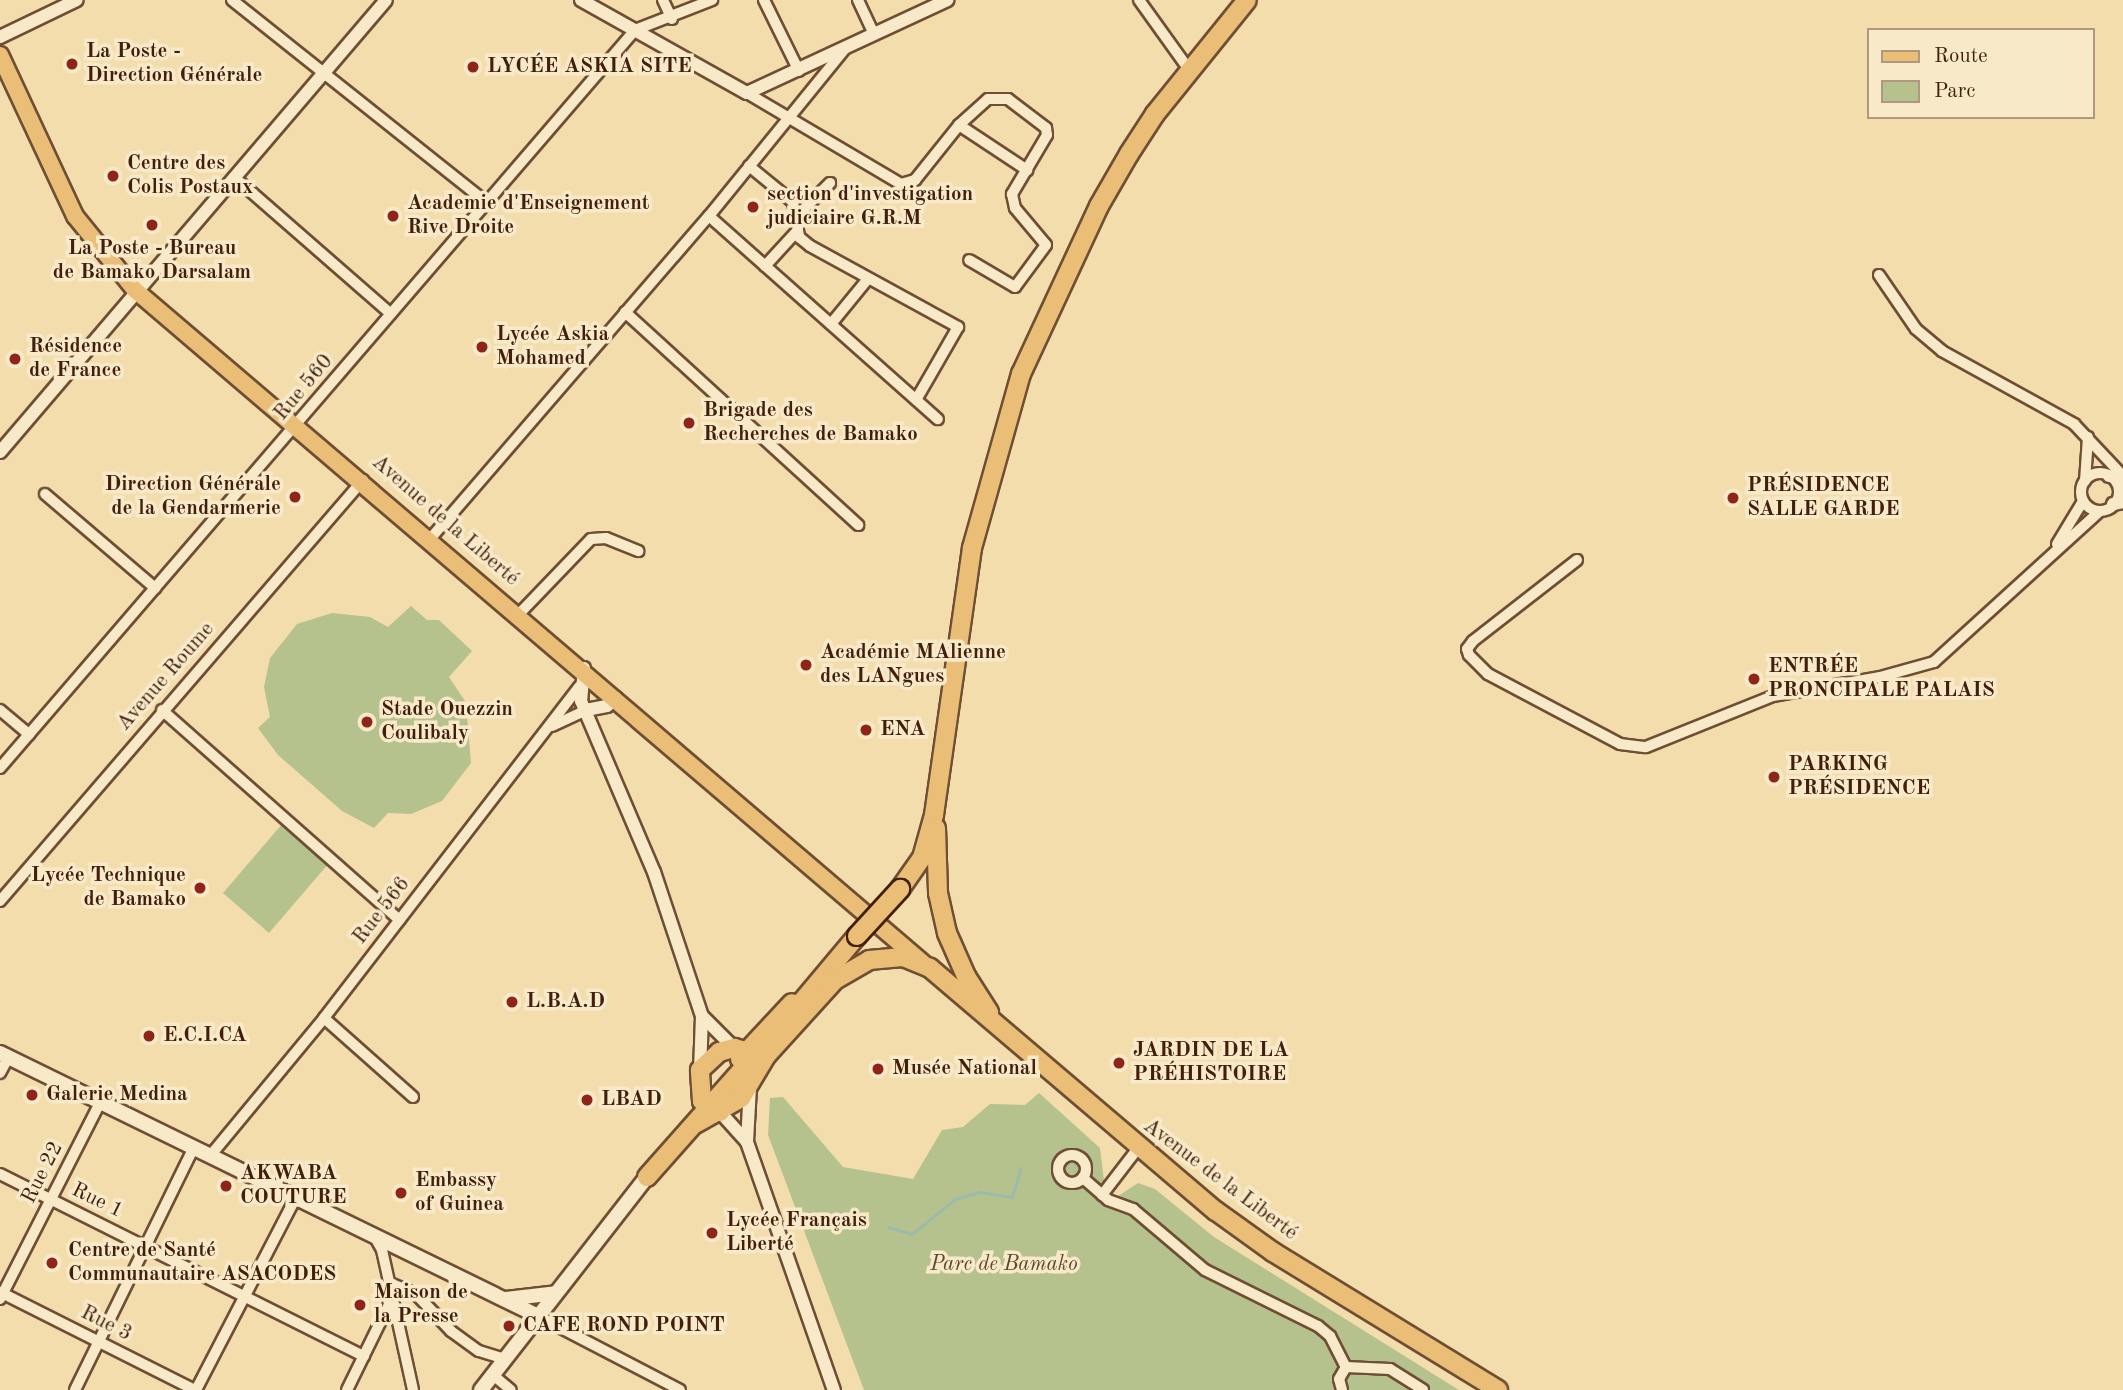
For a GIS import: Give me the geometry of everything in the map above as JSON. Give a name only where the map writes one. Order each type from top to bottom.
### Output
[{"type":"highway","points":[[647,1177],[707,1112],[743,1053],[803,996],[900,889],[922,858],[934,816],[972,548],[1021,374],[1099,206],[1155,114],[1247,0]]},
{"type":"highway","points":[[934,816],[939,893],[947,933],[966,976],[1001,1029]]},
{"type":"highway","points":[[707,1112],[741,1098],[766,1056],[849,969],[888,955],[930,968],[1001,1029]]},
{"type":"highway","name":"Avenue de la Liberté","points":[[1001,1029],[1138,1148],[1273,1252],[1499,1390]]},
{"type":"highway","points":[[707,1112],[700,1070],[719,1052],[743,1053]]},
{"type":"main road","name":"Avenue de la Liberté","points":[[0,55],[75,216],[135,290],[584,668],[930,968]]},
{"type":"main road","points":[[4,1056],[538,1316]]},
{"type":"main road","points":[[481,1390],[647,1177]]},
{"type":"main road","points":[[501,1299],[556,1293]]},
{"type":"street","points":[[0,37],[77,0]]},
{"type":"street","points":[[232,0],[487,203]]},
{"type":"street","points":[[2,445],[386,0]]},
{"type":"street","points":[[581,0],[747,93],[901,184],[915,180],[959,125],[988,99],[1008,99],[1048,131],[1012,201],[1046,244],[1015,287],[969,260]]},
{"type":"street","points":[[663,0],[672,19]]},
{"type":"street","points":[[635,30],[672,19],[712,0]]},
{"type":"street","points":[[764,0],[799,71]]},
{"type":"street","points":[[858,0],[874,35]]},
{"type":"street","points":[[747,93],[947,0]]},
{"type":"street","points":[[1139,0],[1190,71]]},
{"type":"street","name":"Rue 560","points":[[0,768],[635,30]]},
{"type":"street","points":[[430,539],[709,216],[844,50]]},
{"type":"street","points":[[959,125],[1027,170]]},
{"type":"street","points":[[749,166],[786,194],[799,214],[798,230],[765,266]]},
{"type":"street","points":[[234,177],[391,314]]},
{"type":"street","points":[[799,214],[830,183]]},
{"type":"street","points":[[709,216],[938,419]]},
{"type":"street","points":[[798,230],[810,246],[867,280],[958,327],[916,400]]},
{"type":"street","points":[[1577,560],[1473,641],[1467,649],[1469,655],[1488,674],[1620,744],[1646,747],[1773,696],[1880,677],[1934,662],[2054,550],[2100,511],[2118,503],[2118,477],[2088,434],[1984,371],[1942,351],[1916,329],[1879,275]]},
{"type":"street","points":[[831,324],[867,280]]},
{"type":"street","points":[[625,312],[858,525]]},
{"type":"street","points":[[2054,550],[2083,501],[2088,434]]},
{"type":"street","points":[[2085,481],[2093,474],[2118,477]]},
{"type":"street","name":"Avenue Roume","points":[[0,901],[363,480]]},
{"type":"street","points":[[45,494],[155,588]]},
{"type":"street","points":[[2083,501],[2100,511]]},
{"type":"street","points":[[519,614],[591,539],[606,538],[639,551]]},
{"type":"street","points":[[584,668],[579,687],[586,710],[654,872],[702,1016],[700,1070]]},
{"type":"street","name":"Rue 566","points":[[210,1156],[324,1018],[579,687]]},
{"type":"street","points":[[550,727],[586,710],[607,706],[616,698]]},
{"type":"street","points":[[0,710],[29,734]]},
{"type":"street","points":[[162,710],[399,920]]},
{"type":"street","points":[[702,1016],[743,1053],[750,1083],[747,1142],[834,1390]]},
{"type":"street","points":[[324,1018],[412,1097]]},
{"type":"street","points":[[0,1073],[4,1056]]},
{"type":"street","name":"Rue 22","points":[[1,1295],[101,1101]]},
{"type":"street","points":[[707,1112],[747,1142]]},
{"type":"street","points":[[75,1390],[143,1246],[194,1147]]},
{"type":"street","points":[[1102,1195],[1138,1148]]},
{"type":"street","name":"Rue 1","points":[[0,1174],[365,1356]]},
{"type":"street","points":[[1083,1178],[1102,1195],[1133,1209],[1221,1279],[1318,1326],[1331,1336],[1346,1367]]},
{"type":"street","points":[[195,1390],[296,1197]]},
{"type":"street","points":[[376,1239],[390,1283],[413,1390]]},
{"type":"street","points":[[390,1283],[416,1294],[451,1331],[479,1351],[506,1359]]},
{"type":"street","name":"Rue 3","points":[[1,1295],[195,1390]]},
{"type":"street","points":[[347,1390],[392,1297]]},
{"type":"street","points":[[538,1316],[680,1390]]},
{"type":"street","points":[[1342,1390],[1339,1378],[1346,1367]]},
{"type":"street","points":[[1346,1367],[1390,1369],[1423,1390]]},
{"type":"street","points":[[493,1375],[511,1390]]},
{"type":"green space","name":"Stade Ouezzin Coulibaly","points":[[411,606],[427,620],[439,620],[472,651],[449,677],[471,710],[467,715],[471,763],[442,801],[411,814],[388,813],[374,828],[342,811],[278,755],[258,728],[270,717],[264,687],[270,658],[297,624],[332,613],[370,617],[388,627]]},
{"type":"green space","points":[[283,823],[329,863],[269,933],[223,893]]},
{"type":"green space","name":"Parc de Bamako","points":[[1039,1093],[1100,1148],[1105,1189],[1115,1198],[1138,1183],[1155,1189],[1214,1237],[1459,1390],[864,1390],[768,1135],[770,1098],[783,1097],[843,1167],[913,1179],[942,1130],[963,1127],[990,1104],[1025,1105]]},
{"type":"waterway","points":[[889,1227],[912,1234],[955,1199],[980,1192],[1012,1197],[1021,1168]]},
{"type":"place","name":"La Poste - Direction Générale","points":[[72,64]]},
{"type":"place","name":"LYCÉE ASKIA SITE","points":[[473,67]]},
{"type":"place","name":"Centre des Colis Postaux","points":[[113,176]]},
{"type":"place","name":"section d'investigation judiciaire G.R.M","points":[[753,207]]},
{"type":"place","name":"Academie d'Enseignement Rive Droite","points":[[393,216]]},
{"type":"place","name":"La Poste - Bureau de Bamako Darsalam","points":[[152,225]]},
{"type":"place","name":"Lycée Askia Mohamed","points":[[482,347]]},
{"type":"place","name":"Résidence de France","points":[[15,359]]},
{"type":"place","name":"Brigade des Recherches de Bamako","points":[[689,423]]},
{"type":"place","name":"Direction Générale de la Gendarmerie","points":[[295,497]]},
{"type":"place","name":"PRÉSIDENCE SALLE GARDE","points":[[1733,498]]},
{"type":"place","name":"Académie MAlienne des LANgues","points":[[806,665]]},
{"type":"place","name":"ENTRÉE PRONCIPALE PALAIS","points":[[1754,679]]},
{"type":"place","name":"Stade Ouezzin Coulibaly","points":[[367,722]]},
{"type":"place","name":"ENA","points":[[866,730]]},
{"type":"place","name":"PARKING PRÉSIDENCE","points":[[1774,777]]},
{"type":"place","name":"Lycée Technique de Bamako","points":[[200,888]]},
{"type":"place","name":"L.B.A.D","points":[[512,1002]]},
{"type":"place","name":"E.C.I.CA","points":[[149,1036]]},
{"type":"place","name":"JARDIN DE LA PRÉHISTOIRE","points":[[1119,1063]]},
{"type":"place","name":"Musée National","points":[[878,1069]]},
{"type":"place","name":"Galerie Medina","points":[[32,1095]]},
{"type":"place","name":"LBAD","points":[[587,1100]]},
{"type":"place","name":"AKWABA COUTURE","points":[[226,1186]]},
{"type":"place","name":"Embassy of Guinea","points":[[401,1193]]},
{"type":"place","name":"Lycée Français Liberté","points":[[712,1233]]},
{"type":"place","name":"Centre de Santé Communautaire ASACODES","points":[[52,1263]]},
{"type":"place","name":"Maison de la Presse","points":[[360,1305]]},
{"type":"place","name":"CAFE ROND POINT","points":[[509,1326]]}]
